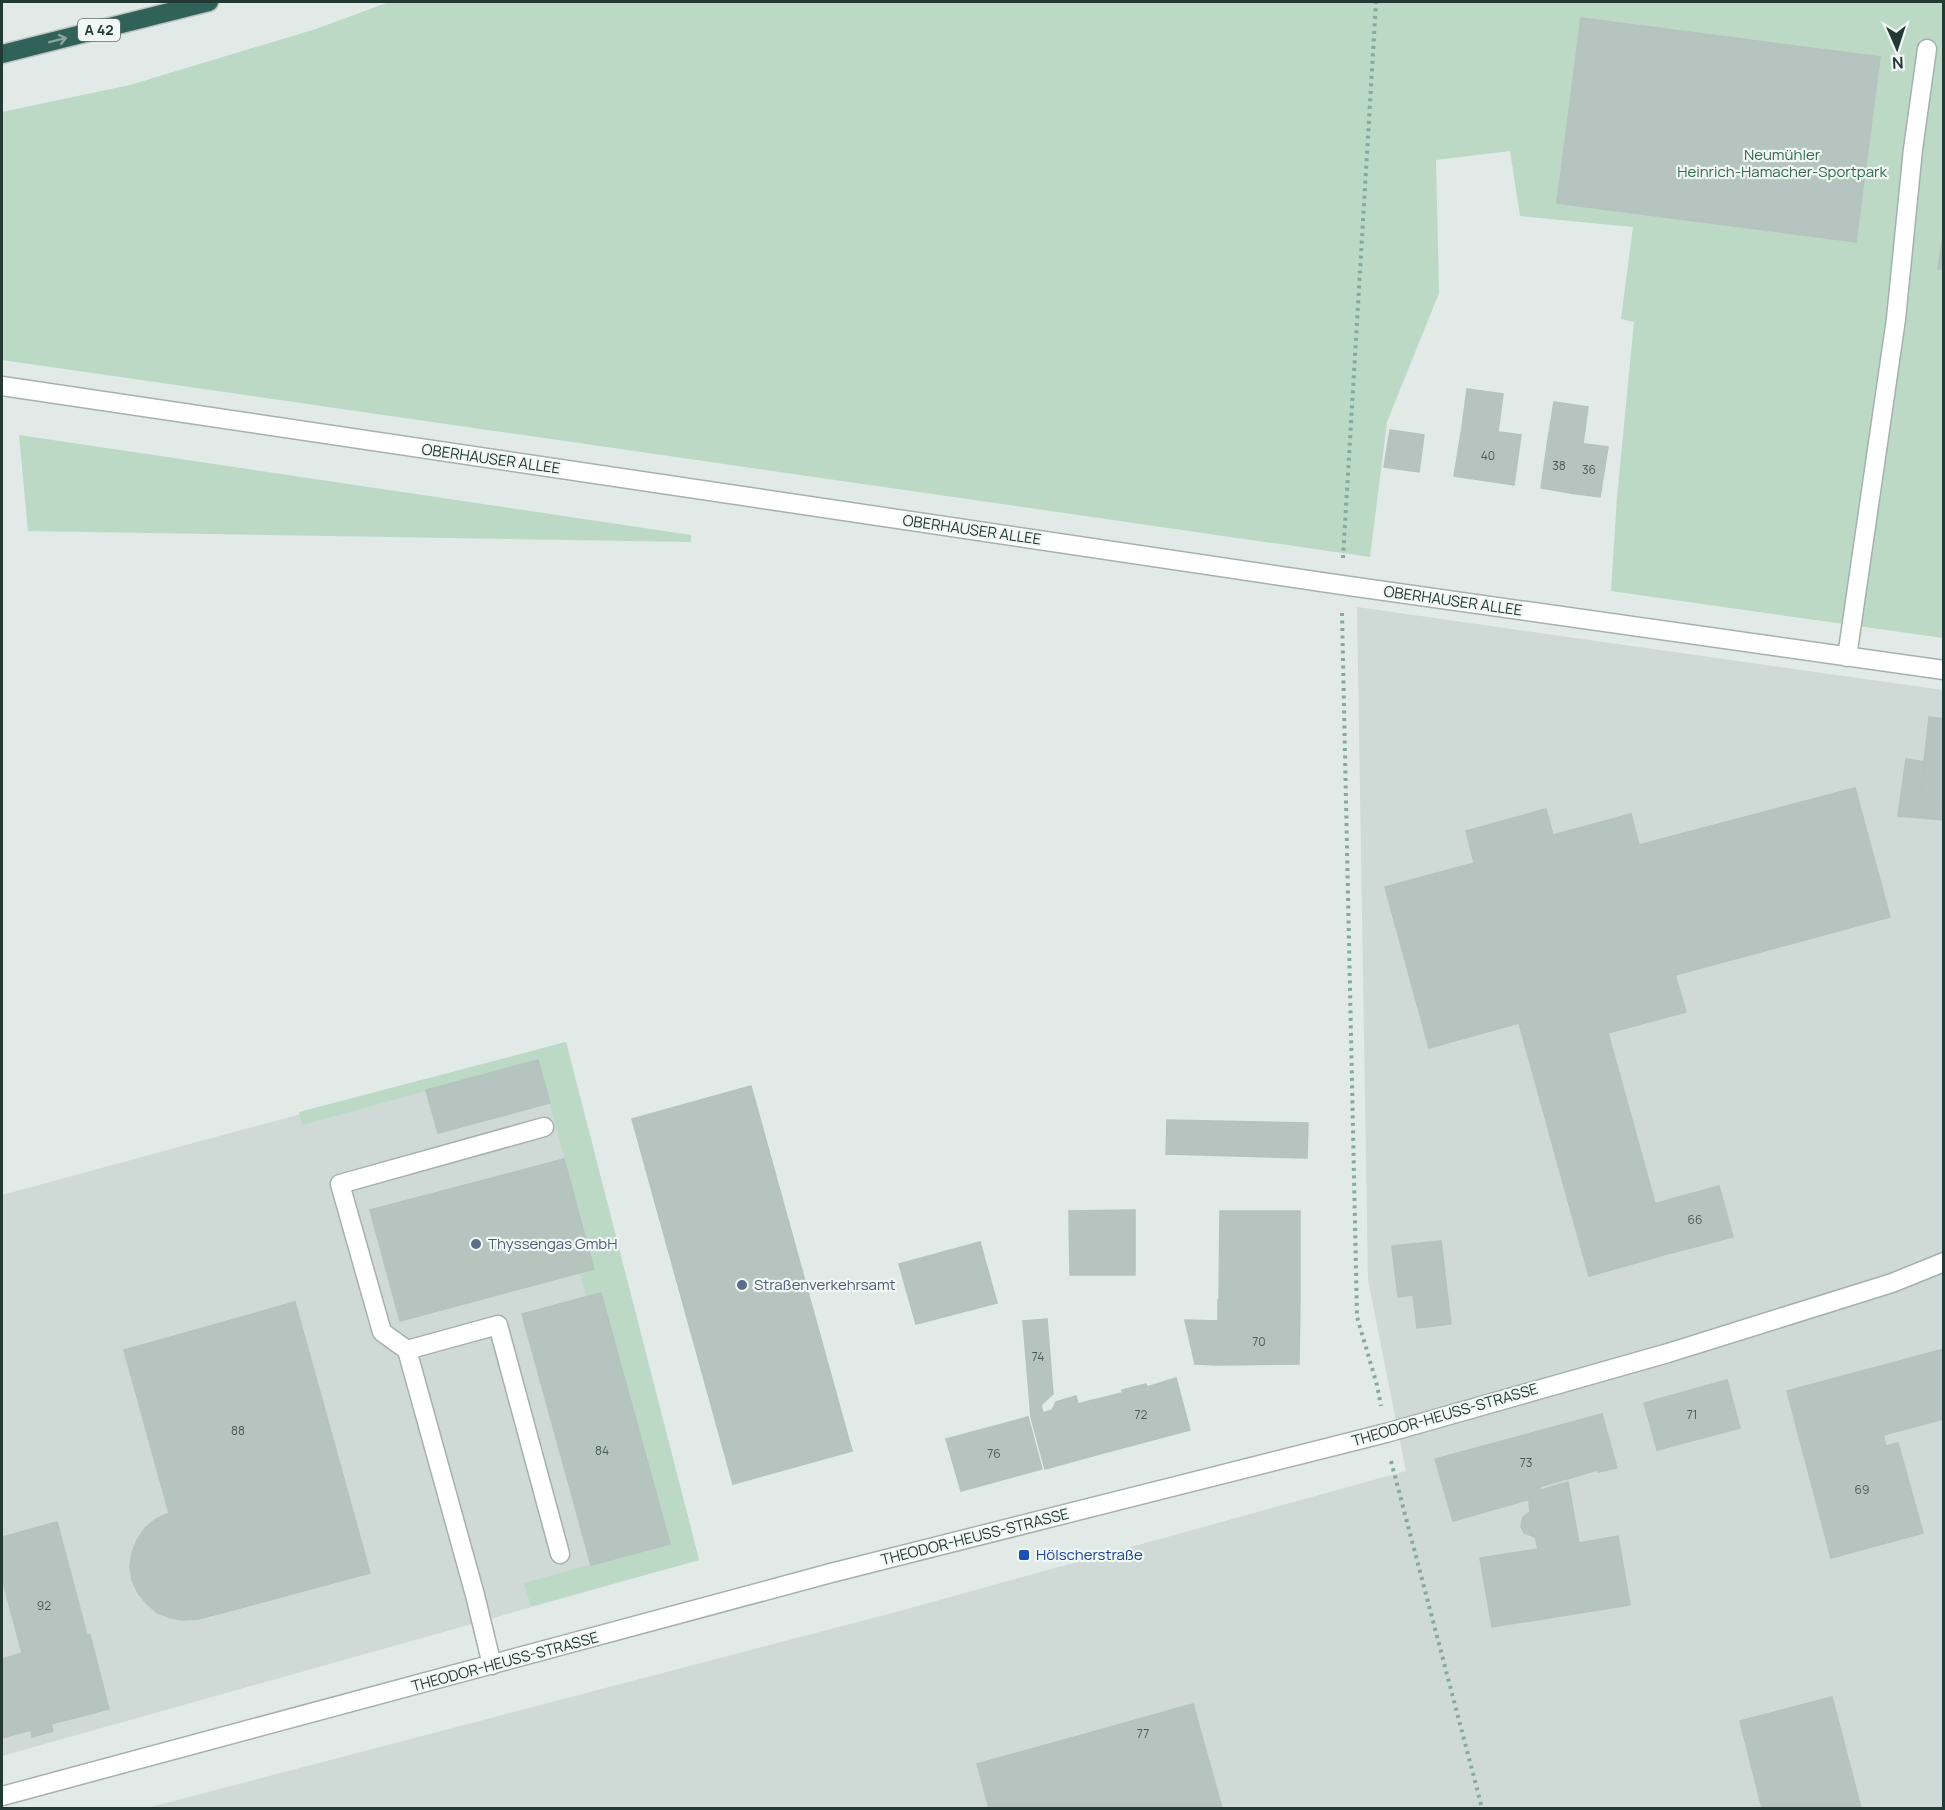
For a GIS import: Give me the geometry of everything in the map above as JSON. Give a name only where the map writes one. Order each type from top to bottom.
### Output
[{"type":"highway","name":"A 42","points":[[2,54],[209,2]]},
{"type":"street","points":[[1847,657],[1896,319],[1913,149],[1927,49]]},
{"type":"street","name":"OBERHAUSER ALLEE","points":[[2,386],[1342,585],[1944,670]]},
{"type":"street","points":[[492,1665],[475,1595],[407,1350],[382,1332],[340,1184],[544,1127]]},
{"type":"street","name":"THEODOR-HEUSS-STRASSE","points":[[2,1796],[831,1574],[1386,1433],[1668,1353],[1892,1283],[1944,1262]]},
{"type":"street","points":[[407,1350],[498,1325],[560,1554]]},
{"type":"path","points":[[1376,2],[1342,585],[1357,1317],[1377,1385],[1396,1484],[1482,1809]]},
{"type":"shaded area","points":[[1357,607],[1943,690],[1943,1808],[147,1808],[896,1612],[1406,1471],[1368,1280]]},
{"type":"shaded area","points":[[566,1042],[699,1560],[2,1756],[2,1195]]},
{"type":"green space","name":"Neumühler Heinrich-Hamacher-Sportpark","points":[[389,2],[1943,2],[1943,638],[1611,591],[1617,497],[1634,322],[1621,319],[1633,227],[1520,216],[1510,151],[1436,160],[1439,293],[1387,422],[1370,557],[2,360],[2,112],[130,85],[316,29]]},
{"type":"green space","points":[[19,435],[691,535],[691,542],[28,531]]},
{"type":"green space","points":[[566,1042],[699,1560],[531,1606],[524,1583],[670,1543],[601,1293],[586,1297],[580,1272],[594,1268],[538,1060],[302,1125],[299,1112]]},
{"type":"building","points":[[1581,18],[1880,57],[1856,242],[1557,203]]},
{"type":"building","points":[[1944,228],[1944,269],[1938,269]]},
{"type":"building","points":[[1467,389],[1503,394],[1498,432],[1462,427]]},
{"type":"building","points":[[1554,402],[1588,407],[1583,444],[1548,439]]},
{"type":"building","points":[[1462,427],[1521,435],[1514,485],[1454,476]]},
{"type":"building","points":[[1390,430],[1424,435],[1419,472],[1384,467]]},
{"type":"building","points":[[1548,439],[1578,443],[1570,493],[1541,488]]},
{"type":"building","points":[[1578,443],[1608,447],[1600,497],[1570,493]]},
{"type":"building","points":[[1929,717],[1944,719],[1944,802],[1920,799]]},
{"type":"building","points":[[1906,759],[1925,762],[1920,799],[1944,802],[1944,820],[1898,816]]},
{"type":"building","points":[[1855,788],[1890,917],[1675,975],[1686,1012],[1608,1033],[1655,1203],[1575,1226],[1519,1023],[1429,1048],[1385,887],[1474,863],[1466,831],[1546,809],[1553,835],[1631,814],[1639,845]]},
{"type":"building","points":[[538,1060],[550,1103],[438,1133],[426,1090]]},
{"type":"building","name":"Straßenverkehrsamt","points":[[751,1086],[852,1451],[733,1484],[632,1119]]},
{"type":"building","points":[[1167,1120],[1308,1123],[1307,1158],[1166,1154]]},
{"type":"building","points":[[564,1159],[594,1269],[400,1321],[370,1210]]},
{"type":"building","points":[[1719,1186],[1733,1237],[1671,1253],[1657,1203]]},
{"type":"building","points":[[1657,1203],[1671,1253],[1589,1276],[1575,1226]]},
{"type":"building","points":[[1135,1210],[1135,1275],[1070,1275],[1069,1211]]},
{"type":"building","points":[[1220,1211],[1300,1211],[1300,1301],[1219,1300]]},
{"type":"building","points":[[1441,1241],[1451,1324],[1417,1328],[1413,1295],[1398,1297],[1392,1246]]},
{"type":"building","points":[[980,1242],[997,1303],[916,1324],[899,1264]]},
{"type":"building","points":[[601,1293],[670,1544],[591,1565],[522,1314]]},
{"type":"building","points":[[1218,1300],[1300,1301],[1299,1364],[1218,1365]]},
{"type":"building","points":[[295,1302],[370,1573],[199,1619],[183,1620],[158,1613],[138,1593],[132,1580],[130,1567],[137,1540],[145,1528],[156,1519],[169,1513],[124,1350]]},
{"type":"building","points":[[1047,1319],[1053,1394],[1041,1405],[1043,1413],[1052,1410],[1056,1402],[1076,1396],[1078,1404],[1093,1400],[1107,1452],[1045,1469],[1031,1417],[1023,1321]]},
{"type":"building","points":[[1185,1320],[1218,1321],[1218,1365],[1195,1364]]},
{"type":"building","points":[[1944,1349],[1944,1419],[1883,1435],[1886,1446],[1898,1443],[1923,1533],[1831,1558],[1787,1391]]},
{"type":"building","points":[[1176,1378],[1190,1430],[1107,1452],[1093,1400],[1122,1393],[1122,1390],[1146,1384],[1147,1387]]},
{"type":"building","points":[[1727,1380],[1740,1428],[1657,1450],[1644,1403]]},
{"type":"building","points":[[1602,1414],[1617,1468],[1598,1472],[1598,1470],[1528,1490],[1530,1499],[1453,1521],[1435,1459]]},
{"type":"building","points":[[1028,1417],[1042,1469],[961,1491],[946,1439]]},
{"type":"building","points":[[1568,1482],[1579,1543],[1618,1536],[1630,1605],[1492,1627],[1480,1558],[1538,1549],[1535,1537],[1524,1533],[1521,1527],[1523,1517],[1530,1512],[1528,1490],[1540,1487],[1541,1490]]},
{"type":"building","points":[[57,1522],[109,1709],[51,1724],[53,1731],[32,1737],[31,1730],[2,1738],[2,1659],[22,1653],[2,1578],[2,1537]]},
{"type":"building","points":[[1832,1697],[1861,1808],[1762,1808],[1740,1721]]},
{"type":"building","points":[[1193,1704],[1222,1808],[989,1808],[977,1764]]},
{"type":"place","name":"Thyssengas GmbH","points":[[476,1244]]},
{"type":"place","name":"Straßenverkehrsamt","points":[[742,1285]]},
{"type":"place","name":"Hölscherstraße","points":[[1024,1555]]}]
